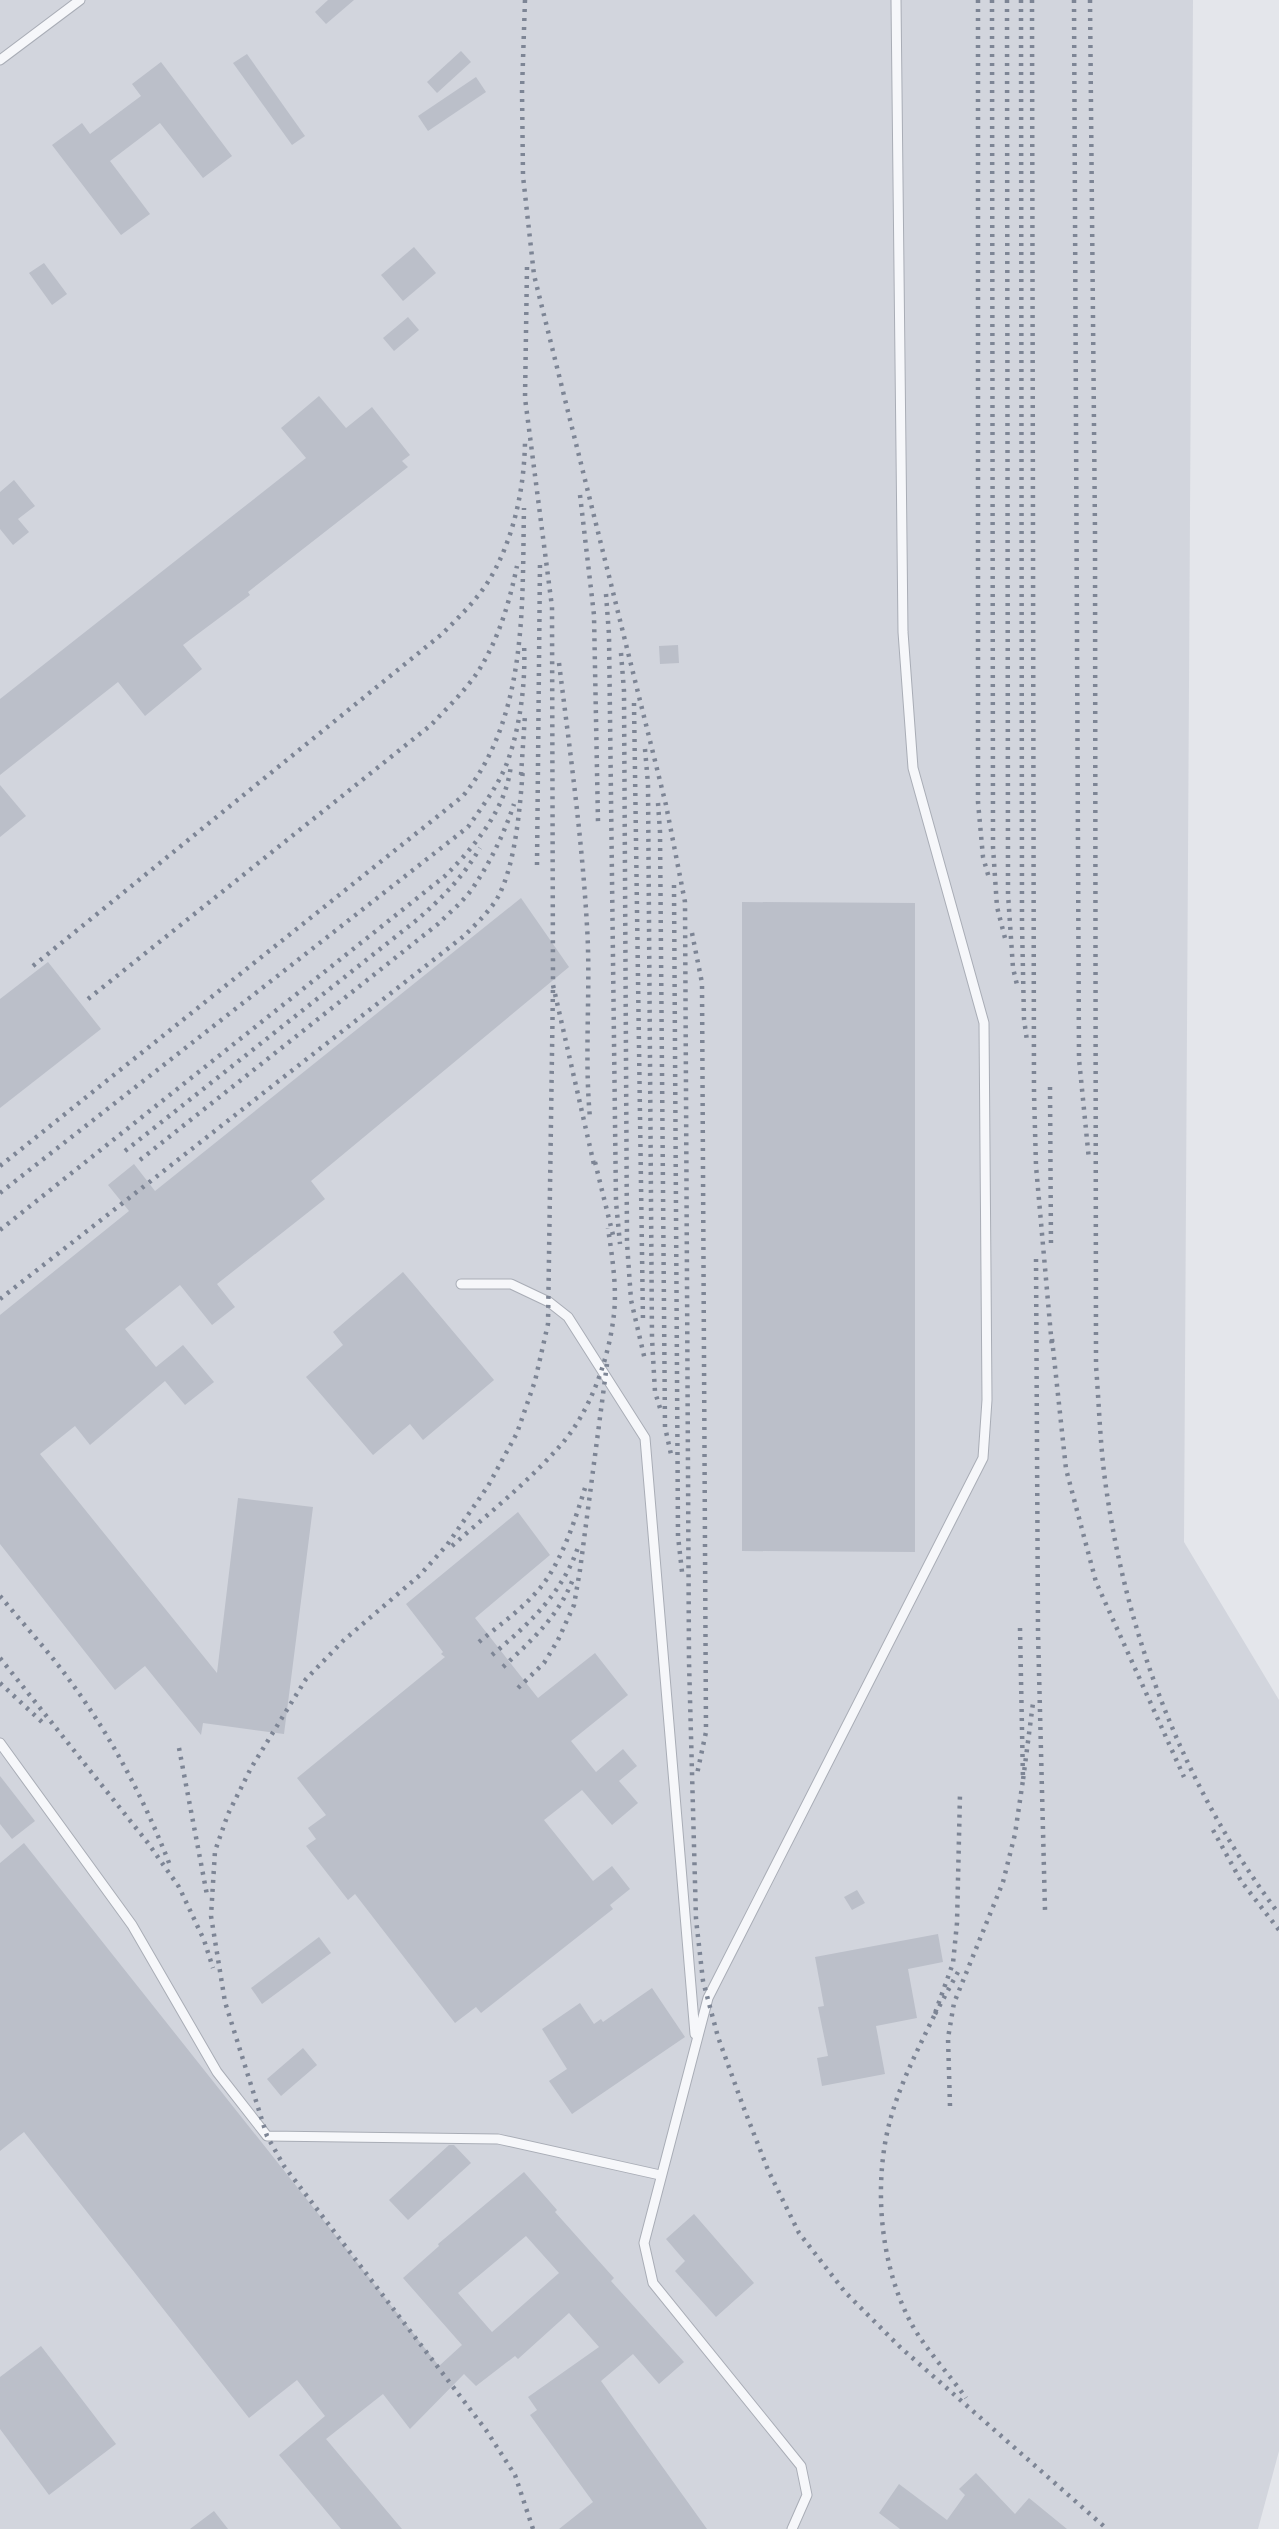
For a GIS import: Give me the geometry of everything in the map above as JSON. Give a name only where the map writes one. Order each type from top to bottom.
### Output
[{"type":"lane","points":[[0,60],[80,0]]},
{"type":"lane","points":[[792,2529],[807,2495],[801,2466],[653,2283],[644,2243],[708,1998],[983,1458],[987,1400],[984,1023],[913,768],[903,632],[896,0]]},
{"type":"lane","points":[[461,1284],[511,1284],[549,1302],[568,1317],[645,1438],[696,2043]]},
{"type":"lane","points":[[0,1743],[132,1925],[217,2072],[267,2136],[498,2139],[660,2175]]},
{"type":"shaded area","points":[[0,0],[1193,0],[1184,1542],[1279,1700],[1279,2451],[1258,2529],[0,2529]]},
{"type":"building","points":[[328,0],[354,0],[326,24],[315,12]]},
{"type":"building","points":[[461,51],[471,62],[437,93],[427,82]]},
{"type":"building","points":[[247,54],[305,136],[292,145],[233,63]]},
{"type":"building","points":[[161,62],[232,156],[203,178],[160,123],[110,161],[150,214],[121,235],[52,145],[82,123],[90,134],[141,96],[132,84]]},
{"type":"building","points":[[476,77],[486,92],[428,131],[418,116]]},
{"type":"building","points":[[414,247],[436,273],[403,301],[381,275]]},
{"type":"building","points":[[44,263],[67,294],[52,305],[29,273]]},
{"type":"building","points":[[408,317],[419,330],[394,351],[383,338]]},
{"type":"building","points":[[319,396],[346,428],[372,407],[410,455],[402,461],[408,467],[248,592],[250,595],[183,645],[202,669],[145,716],[118,682],[0,775],[0,699],[306,458],[281,428]]},
{"type":"building","points":[[14,480],[35,506],[18,519],[29,532],[13,545],[0,529],[0,492]]},
{"type":"building","points":[[678,645],[679,663],[660,664],[659,646]]},
{"type":"building","points":[[0,785],[26,816],[0,837]]},
{"type":"building","points":[[521,898],[569,967],[311,1181],[325,1199],[217,1284],[235,1307],[212,1325],[180,1285],[125,1329],[156,1367],[183,1345],[214,1382],[185,1405],[165,1381],[90,1445],[75,1426],[40,1454],[217,1673],[238,1498],[313,1507],[284,1734],[203,1723],[201,1735],[145,1666],[115,1690],[0,1544],[0,1315],[129,1211],[108,1185],[134,1164],[155,1191]]},
{"type":"building","points":[[742,902],[915,903],[915,1552],[742,1551]]},
{"type":"building","points":[[48,962],[101,1029],[0,1108],[0,999]]},
{"type":"building","points":[[403,1272],[494,1380],[423,1440],[410,1424],[373,1455],[306,1377],[343,1345],[333,1332]]},
{"type":"building","points":[[518,1512],[550,1555],[475,1618],[538,1698],[595,1653],[628,1695],[571,1741],[596,1772],[623,1749],[637,1766],[619,1781],[638,1803],[612,1825],[582,1790],[544,1820],[593,1881],[612,1866],[630,1889],[610,1905],[613,1909],[481,2013],[476,2007],[455,2023],[355,1894],[348,1900],[306,1846],[316,1839],[308,1828],[326,1815],[297,1778],[445,1657],[406,1604]]},
{"type":"building","points":[[0,1776],[35,1821],[12,1839],[0,1824]]},
{"type":"building","points":[[24,1843],[439,2366],[462,2345],[403,2278],[439,2246],[438,2244],[524,2172],[557,2210],[555,2212],[614,2278],[611,2281],[684,2362],[659,2384],[633,2354],[601,2381],[707,2529],[559,2529],[593,2502],[530,2415],[537,2410],[528,2397],[599,2347],[569,2313],[518,2359],[515,2356],[476,2386],[464,2374],[410,2429],[383,2394],[326,2439],[402,2529],[341,2529],[279,2455],[325,2416],[297,2380],[249,2418],[24,2132],[0,2151],[0,1863]],"holes":[[[526,2236],[559,2273],[492,2332],[458,2293]]]},
{"type":"building","points":[[857,1890],[865,1903],[852,1910],[844,1897]]},
{"type":"building","points":[[938,1934],[943,1962],[908,1969],[917,2018],[876,2026],[885,2074],[822,2086],[817,2058],[828,2056],[818,2007],[824,2006],[815,1957]]},
{"type":"building","points":[[319,1937],[331,1953],[262,2004],[251,1988]]},
{"type":"building","points":[[652,1988],[685,2037],[572,2114],[549,2081],[567,2069],[542,2029],[580,2003],[594,2024],[601,2019],[603,2022]]},
{"type":"building","points":[[303,2048],[317,2065],[281,2096],[267,2079]]},
{"type":"building","points":[[449,2145],[454,2145],[471,2163],[408,2220],[389,2200]]},
{"type":"building","points":[[694,2214],[754,2283],[716,2317],[675,2271],[685,2261],[666,2239]]},
{"type":"building","points":[[41,2346],[116,2444],[49,2495],[0,2429],[0,2377]]},
{"type":"building","points":[[976,2473],[1015,2514],[1029,2498],[1067,2529],[900,2529],[879,2513],[899,2484],[947,2520],[965,2495],[959,2489]]},
{"type":"building","points":[[214,2511],[228,2529],[190,2529]]},
{"type":"railway","points":[[525,0],[522,90],[523,176],[534,275],[666,805],[685,902],[689,1662],[696,1919],[703,1981],[718,2037],[743,2106],[768,2170],[799,2233],[845,2292],[900,2347],[1107,2529]]},
{"type":"railway","points":[[978,0],[978,802],[983,857],[989,878]]},
{"type":"railway","points":[[992,0],[993,847],[997,907],[1005,938]]},
{"type":"railway","points":[[1007,0],[1008,894],[1013,968],[1018,989]]},
{"type":"railway","points":[[1021,0],[1022,924],[1024,1019],[1027,1041]]},
{"type":"railway","points":[[1032,0],[1034,1093],[1036,1166],[1052,1347]]},
{"type":"railway","points":[[1074,0],[1079,1059],[1089,1160]]},
{"type":"railway","points":[[1090,0],[1095,531],[1096,1366],[1103,1466],[1115,1538],[1128,1596],[1144,1653],[1164,1708],[1215,1815],[1245,1866],[1279,1914]]},
{"type":"railway","points":[[527,267],[525,398],[552,607],[553,985],[595,1169]]},
{"type":"railway","points":[[33,966],[442,634],[462,614],[486,585],[506,546],[520,495],[525,443]]},
{"type":"railway","points":[[580,495],[594,615],[598,822]]},
{"type":"railway","points":[[0,1166],[463,796],[484,765],[500,731],[510,695],[521,621],[524,508]]},
{"type":"railway","points":[[537,865],[540,562]]},
{"type":"railway","points":[[88,999],[431,725],[466,687],[484,661],[502,622],[517,566]]},
{"type":"railway","points":[[606,594],[609,635],[616,1202],[620,1244]]},
{"type":"railway","points":[[0,1193],[468,827],[499,780],[512,749],[521,705],[524,644]]},
{"type":"railway","points":[[621,653],[624,691],[627,1243],[631,1300],[645,1360]]},
{"type":"railway","points":[[559,663],[585,893],[590,1118]]},
{"type":"railway","points":[[634,703],[643,1321]]},
{"type":"railway","points":[[521,775],[525,715]]},
{"type":"railway","points":[[645,749],[648,784],[652,1338],[655,1392],[660,1408]]},
{"type":"railway","points":[[0,1230],[445,876],[488,825],[503,796],[511,764]]},
{"type":"railway","points":[[0,1299],[464,936],[478,922],[498,897],[509,868],[516,834],[523,768]]},
{"type":"railway","points":[[658,803],[665,1427],[672,1459]]},
{"type":"railway","points":[[140,1160],[438,924],[456,907],[485,869],[514,804]]},
{"type":"railway","points":[[125,1151],[418,919],[452,886],[480,848]]},
{"type":"railway","points":[[674,885],[678,1536],[682,1572]]},
{"type":"railway","points":[[692,933],[702,983],[706,1732],[697,1774]]},
{"type":"railway","points":[[533,2529],[515,2475],[486,2430],[284,2166],[267,2136],[225,2002],[211,1916],[215,1851],[228,1814],[251,1768],[306,1679],[344,1640],[420,1575],[447,1545],[488,1486],[517,1433],[535,1381],[548,1324],[553,985]]},
{"type":"railway","points":[[1050,1087],[1051,1249]]},
{"type":"railway","points":[[595,1162],[613,1235]]},
{"type":"railway","points":[[452,1546],[547,1460],[570,1433],[589,1402],[603,1367],[614,1314],[614,1282],[608,1228]]},
{"type":"railway","points":[[1036,1259],[1038,1632],[1045,1910]]},
{"type":"railway","points":[[1052,1339],[1066,1469],[1096,1582],[1184,1777]]},
{"type":"railway","points":[[518,1688],[544,1663],[558,1640],[574,1605],[607,1364]]},
{"type":"railway","points":[[479,1642],[535,1594],[550,1574],[566,1543],[585,1488]]},
{"type":"railway","points":[[492,1655],[532,1619],[555,1592],[579,1544]]},
{"type":"railway","points":[[503,1667],[552,1616],[573,1579]]},
{"type":"railway","points":[[0,1596],[65,1673],[102,1728],[140,1796],[171,1868]]},
{"type":"railway","points":[[1020,1628],[1023,1780],[1033,1703]]},
{"type":"railway","points":[[0,1658],[148,1843],[179,1887],[204,1940],[213,1968]]},
{"type":"railway","points":[[0,1683],[42,1722]]},
{"type":"railway","points":[[179,1748],[207,1895]]},
{"type":"railway","points":[[950,2106],[948,2038],[954,2003],[1003,1882],[1015,1834],[1023,1780]]},
{"type":"railway","points":[[958,1972],[934,2016],[953,1963],[957,1923],[960,1794]]},
{"type":"railway","points":[[1213,1830],[1241,1881],[1279,1930]]},
{"type":"railway","points":[[934,2016],[905,2078],[891,2117],[882,2167],[882,2220],[891,2273],[910,2321],[966,2398]]}]
